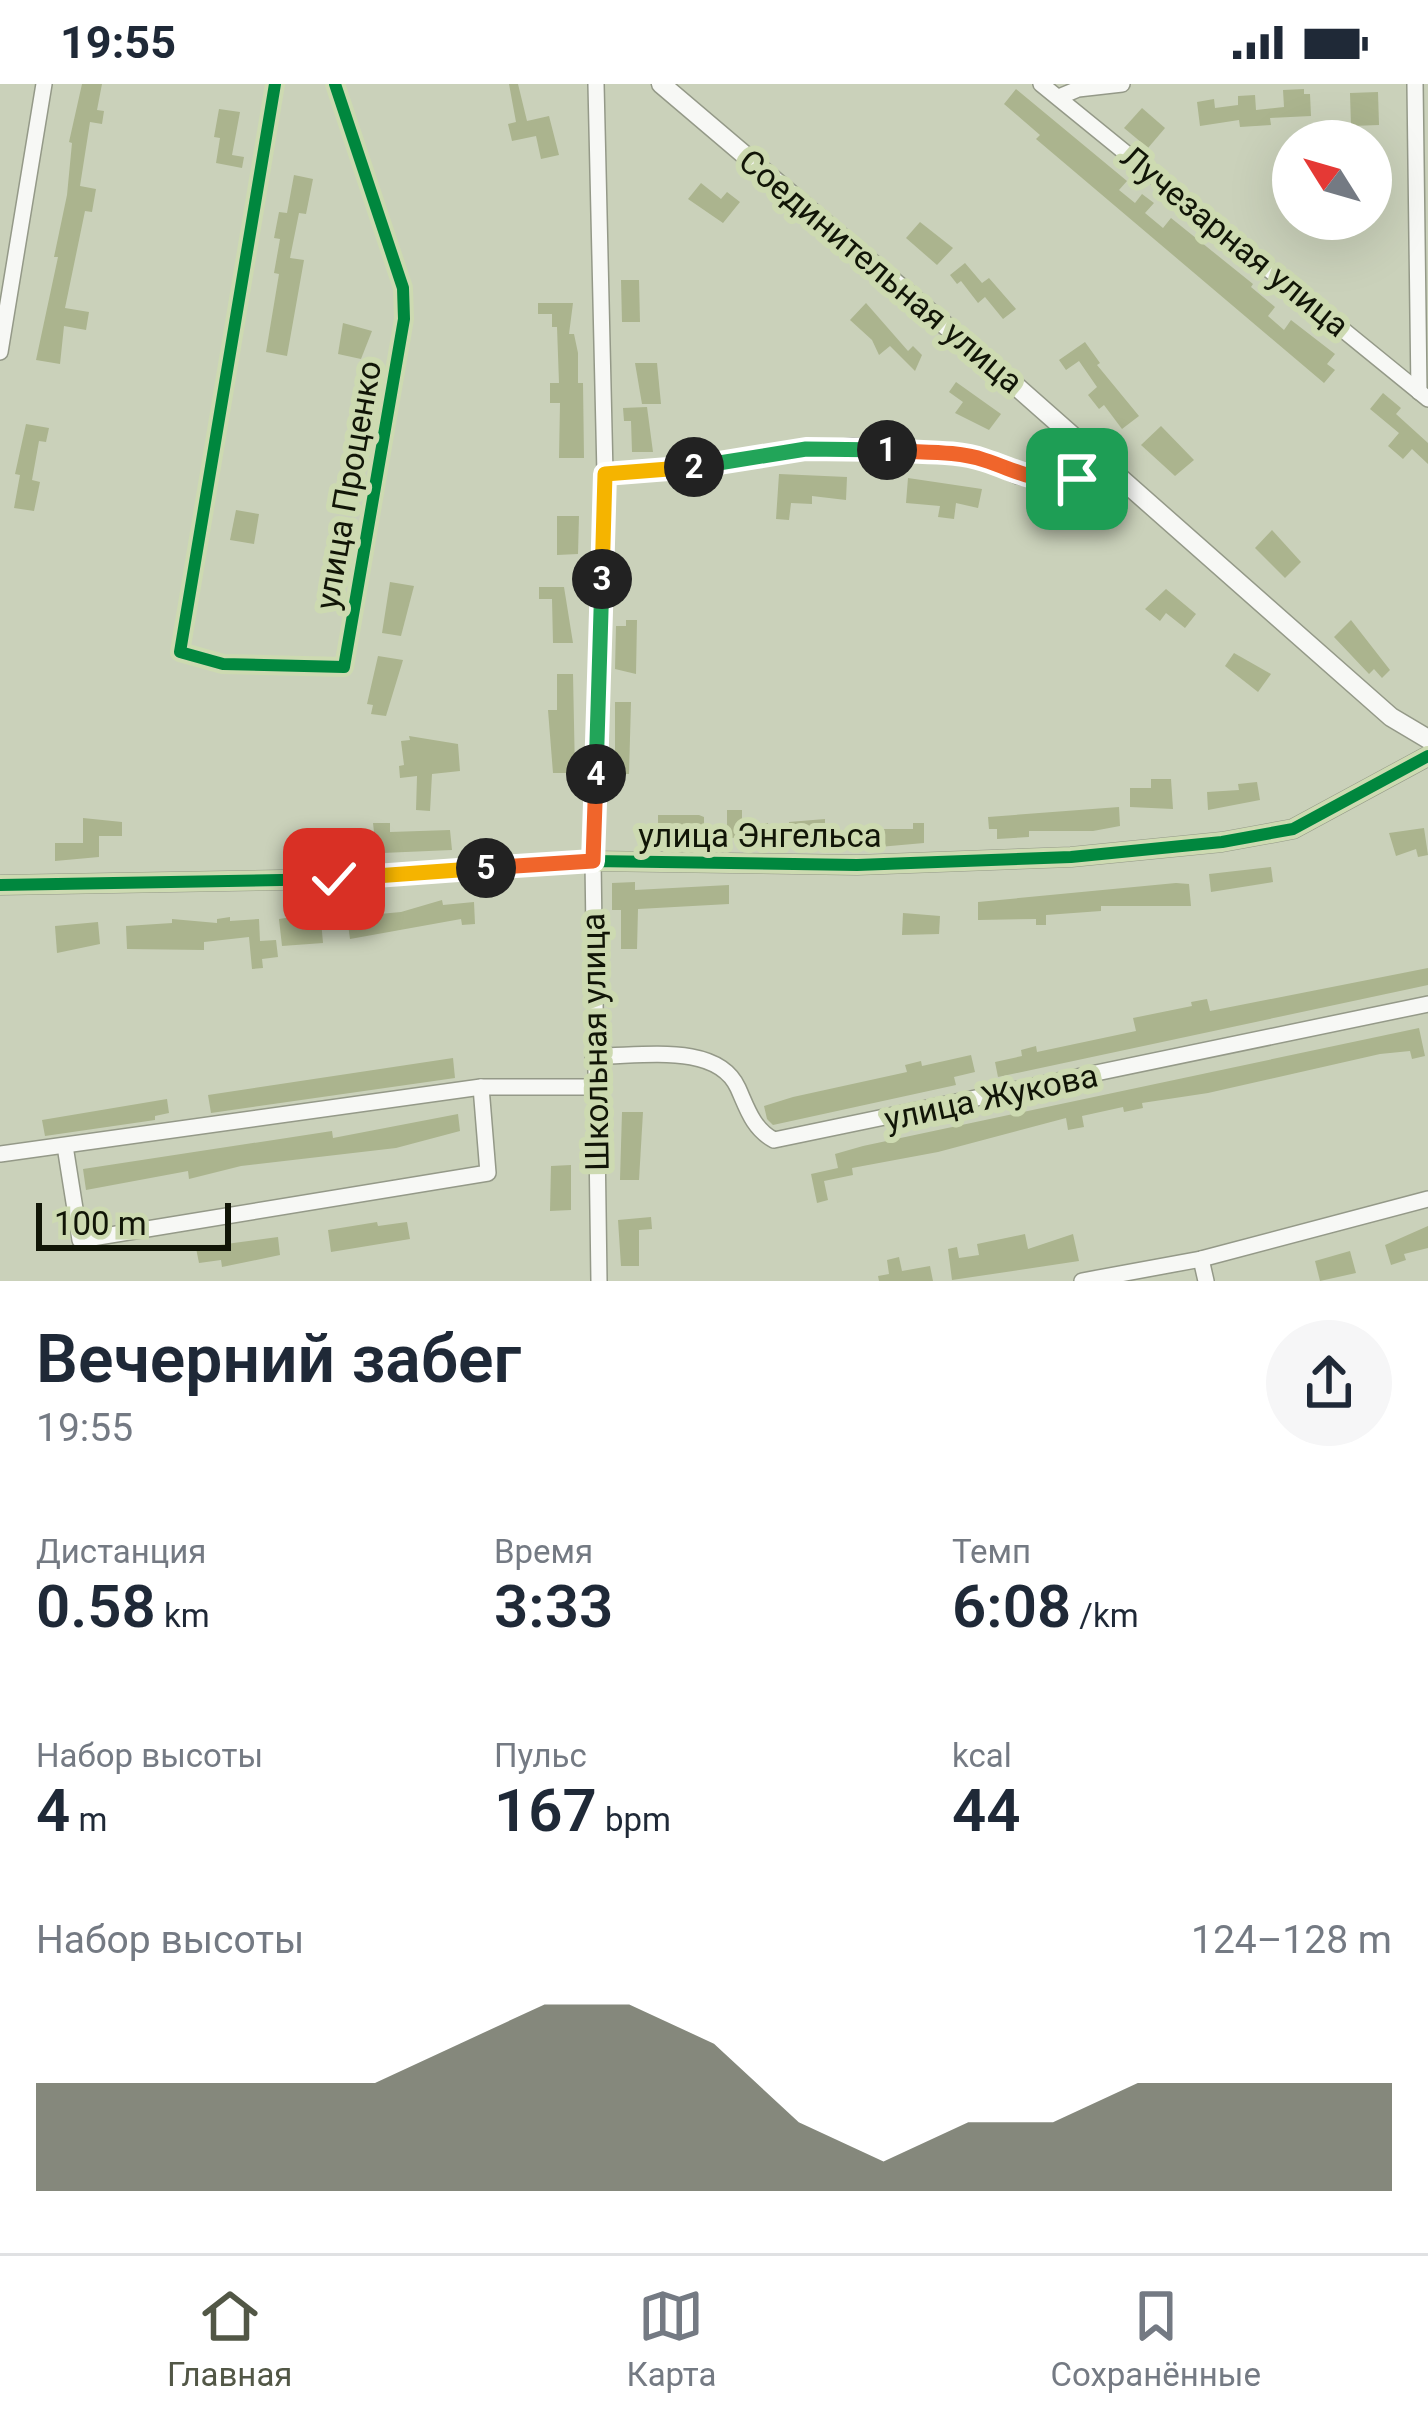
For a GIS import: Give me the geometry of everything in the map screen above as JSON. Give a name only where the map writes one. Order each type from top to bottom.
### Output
[{"type":"street","points":[[0,352],[44,84]]},
{"type":"street","name":"улица Проценко","points":[[275,84],[180,652],[223,664],[344,667],[404,319],[403,289],[335,84]]},
{"type":"street","name":"Школьная улица","points":[[596,84],[605,474],[593,861],[599,1281]]},
{"type":"street","name":"Соединительная улица","points":[[661,84],[1391,717],[1428,739]]},
{"type":"street","name":"Лучезарная улица","points":[[1042,84],[1424,396]]},
{"type":"street","points":[[1059,97],[1078,89],[1122,84]]},
{"type":"street","points":[[1415,84],[1424,396]]},
{"type":"street","points":[[605,474],[853,446],[981,459],[1018,476],[1052,482],[1077,479],[1101,462]]},
{"type":"street","name":"улица Энгельса","points":[[0,885],[334,879],[593,861],[857,865],[1072,856],[1222,842],[1293,829],[1428,756]]},
{"type":"street","name":"улица Жукова","points":[[593,1056],[698,1054],[721,1064],[732,1075],[760,1132],[773,1140],[1428,1004]]},
{"type":"street","points":[[65,1146],[80,1240],[488,1173],[481,1087]]},
{"type":"street","points":[[0,1154],[481,1087],[594,1087]]},
{"type":"street","points":[[1082,1281],[1201,1259],[1428,1199]]},
{"type":"street","points":[[1201,1259],[1206,1281]]},
{"type":"building","points":[[82,84],[102,84],[97,110],[104,111],[102,124],[90,122],[80,186],[96,189],[92,212],[85,211],[65,308],[89,312],[86,330],[64,326],[60,364],[36,360],[58,257],[54,257],[67,195],[69,142]]},
{"type":"building","points":[[509,84],[518,84],[527,121],[549,116],[559,155],[541,159],[536,136],[512,141],[508,124],[516,122]]},
{"type":"building","points":[[1016,89],[1127,181],[1119,190],[1135,203],[1142,194],[1154,203],[1145,213],[1163,228],[1171,218],[1253,284],[1275,307],[1268,316],[1284,330],[1291,320],[1335,354],[1327,364],[1335,370],[1324,383],[1036,139],[1040,135],[1004,104]]},
{"type":"building","points":[[1304,89],[1304,94],[1310,94],[1311,116],[1270,118],[1271,125],[1240,127],[1239,120],[1200,126],[1197,102],[1214,99],[1215,108],[1238,105],[1238,96],[1255,95],[1256,110],[1284,107],[1283,90]]},
{"type":"building","points":[[1378,92],[1379,120],[1351,120],[1350,93]]},
{"type":"building","points":[[1142,108],[1165,128],[1148,148],[1124,128]]},
{"type":"building","points":[[219,109],[240,112],[232,155],[244,157],[242,168],[216,163]]},
{"type":"building","points":[[294,175],[313,179],[306,214],[299,213],[290,258],[304,260],[287,356],[266,352],[279,274],[274,273],[280,239],[274,238],[279,212],[287,213]]},
{"type":"building","points":[[701,183],[721,199],[727,192],[740,202],[723,223],[688,199]]},
{"type":"building","points":[[920,222],[953,248],[937,265],[906,238]]},
{"type":"building","points":[[965,263],[982,283],[989,278],[1016,309],[1003,319],[985,297],[978,303],[950,275]]},
{"type":"building","points":[[621,280],[639,280],[640,322],[622,322]]},
{"type":"building","points":[[538,303],[573,303],[569,334],[574,334],[578,353],[578,383],[583,383],[584,458],[559,458],[560,403],[550,403],[550,383],[559,383],[557,327],[552,327],[552,314],[538,314]]},
{"type":"building","points":[[866,303],[908,351],[913,346],[922,355],[915,371],[890,346],[879,355],[872,340],[850,320]]},
{"type":"building","points":[[343,323],[372,331],[361,359],[338,354]]},
{"type":"building","points":[[1085,342],[1097,365],[1139,416],[1122,429],[1104,405],[1099,409],[1088,395],[1097,387],[1079,361],[1066,370],[1059,360]]},
{"type":"building","points":[[635,363],[657,363],[661,404],[642,404]]},
{"type":"building","points":[[956,382],[1001,414],[989,430],[955,413],[963,402],[949,392]]},
{"type":"building","points":[[1383,393],[1401,408],[1396,414],[1428,443],[1428,464],[1412,449],[1403,459],[1388,446],[1399,433],[1370,409]]},
{"type":"building","points":[[647,407],[653,452],[632,452],[631,421],[624,421],[623,408]]},
{"type":"building","points":[[26,424],[49,428],[46,442],[39,441],[32,480],[40,482],[34,511],[14,508],[20,475],[15,474]]},
{"type":"building","points":[[1161,426],[1194,460],[1175,476],[1141,445]]},
{"type":"building","points":[[779,474],[847,477],[846,500],[812,496],[812,504],[791,503],[789,520],[776,519]]},
{"type":"building","points":[[908,478],[982,489],[978,508],[956,503],[954,519],[938,517],[940,506],[906,503]]},
{"type":"building","points":[[236,510],[259,514],[254,544],[230,540]]},
{"type":"building","points":[[557,516],[579,516],[578,554],[557,555]]},
{"type":"building","points":[[1272,530],[1301,562],[1285,578],[1255,548]]},
{"type":"building","points":[[390,582],[414,586],[401,636],[382,633]]},
{"type":"building","points":[[539,587],[564,587],[573,643],[553,643],[552,599],[539,599]]},
{"type":"building","points":[[1166,589],[1196,614],[1185,628],[1166,613],[1160,621],[1145,609]]},
{"type":"building","points":[[626,620],[637,620],[636,674],[615,669],[616,626],[626,626]]},
{"type":"building","points":[[1351,620],[1390,670],[1382,678],[1374,669],[1369,674],[1334,637]]},
{"type":"building","points":[[1234,653],[1271,674],[1258,692],[1225,666]]},
{"type":"building","points":[[378,656],[403,660],[386,716],[371,714],[373,705],[367,704]]},
{"type":"building","points":[[557,674],[573,674],[575,773],[553,773],[548,710],[557,710]]},
{"type":"building","points":[[615,702],[631,702],[629,774],[615,774]]},
{"type":"building","points":[[409,736],[458,744],[460,771],[432,774],[430,811],[416,810],[417,776],[400,778],[399,766],[404,765],[401,741],[410,740]]},
{"type":"building","points":[[1151,779],[1171,779],[1173,809],[1130,807],[1130,788],[1151,788]]},
{"type":"building","points":[[1257,782],[1260,800],[1208,810],[1207,792],[1239,790],[1238,784]]},
{"type":"building","points":[[1119,807],[1120,826],[1093,831],[1029,831],[1029,837],[997,839],[997,829],[989,829],[988,817]]},
{"type":"building","points":[[727,810],[742,810],[742,824],[768,823],[768,838],[727,838]]},
{"type":"building","points":[[658,815],[704,817],[704,836],[658,835]]},
{"type":"building","points":[[83,818],[122,822],[122,836],[99,836],[99,857],[55,861],[55,843],[83,843]]},
{"type":"building","points":[[825,819],[825,841],[789,841],[789,822]]},
{"type":"building","points":[[373,823],[390,823],[390,832],[450,830],[452,850],[359,854],[357,833],[374,832]]},
{"type":"building","points":[[913,823],[924,823],[924,843],[879,847],[879,829],[913,829]]},
{"type":"building","points":[[1424,828],[1428,855],[1418,857],[1416,849],[1396,856],[1389,833]]},
{"type":"building","points":[[323,836],[336,836],[336,859],[290,856],[290,840],[323,840]]},
{"type":"building","points":[[1271,867],[1273,882],[1211,892],[1209,874]]},
{"type":"building","points":[[635,882],[635,890],[729,885],[729,904],[638,909],[637,949],[621,949],[621,910],[612,910],[612,883]]},
{"type":"building","points":[[1189,884],[1191,906],[1101,906],[1101,911],[1046,915],[1046,925],[1036,925],[1036,919],[978,920],[978,902]]},
{"type":"building","points":[[442,900],[443,905],[474,902],[475,924],[462,925],[461,919],[350,939],[347,917],[401,912]]},
{"type":"building","points":[[903,913],[940,916],[939,934],[902,935]]},
{"type":"building","points":[[230,917],[230,921],[259,919],[260,941],[276,940],[278,957],[262,959],[263,968],[252,969],[249,937],[204,942],[204,950],[127,949],[126,926],[172,923],[172,919],[217,923],[217,919]]},
{"type":"building","points":[[292,917],[292,923],[321,920],[323,943],[282,946],[279,919]]},
{"type":"building","points":[[98,922],[100,944],[57,953],[55,926]]},
{"type":"building","points":[[1428,968],[1428,985],[998,1077],[995,1062],[1022,1056],[1021,1050],[1036,1046],[1037,1052],[1136,1031],[1133,1018],[1192,1006],[1191,1002],[1207,999],[1210,1011]]},
{"type":"building","points":[[1419,1028],[1425,1056],[1412,1059],[1410,1051],[1380,1054],[1142,1103],[1143,1108],[1124,1112],[1123,1107],[1082,1116],[1084,1127],[1068,1130],[1066,1118],[938,1152],[852,1168],[853,1175],[824,1181],[828,1200],[817,1203],[811,1174],[838,1168],[835,1154]]},
{"type":"building","points":[[971,1055],[975,1072],[954,1077],[956,1085],[773,1125],[767,1119],[764,1106],[907,1072],[905,1065],[921,1061],[922,1066]]},
{"type":"building","points":[[453,1058],[455,1078],[211,1113],[208,1095]]},
{"type":"building","points":[[167,1099],[169,1113],[155,1120],[45,1136],[42,1120]]},
{"type":"building","points":[[622,1112],[643,1112],[639,1180],[620,1180]]},
{"type":"building","points":[[458,1114],[460,1131],[396,1148],[241,1166],[189,1179],[188,1171],[86,1190],[83,1169],[332,1131],[333,1138]]},
{"type":"building","points":[[571,1165],[571,1210],[550,1211],[551,1166]]},
{"type":"building","points":[[651,1217],[652,1229],[639,1230],[639,1266],[621,1266],[618,1220]]},
{"type":"building","points":[[377,1222],[378,1226],[407,1222],[410,1239],[331,1252],[328,1230]]},
{"type":"building","points":[[1428,1226],[1428,1248],[1404,1254],[1406,1260],[1391,1265],[1385,1245]]},
{"type":"building","points":[[1025,1234],[1028,1249],[1073,1234],[1079,1261],[952,1280],[948,1249],[957,1247],[959,1258],[979,1255],[977,1244]]},
{"type":"building","points":[[278,1237],[280,1255],[222,1267],[221,1260],[199,1263],[196,1248]]},
{"type":"building","points":[[1350,1251],[1356,1273],[1320,1281],[1315,1261]]},
{"type":"building","points":[[899,1257],[902,1271],[930,1266],[933,1281],[879,1281],[878,1276],[889,1274],[887,1260]]},
{"type":"cycle path","points":[[275,84],[180,652],[223,664],[344,667],[404,319],[403,288],[335,84]]},
{"type":"cycle path","points":[[0,885],[334,879],[593,861],[857,865],[1071,857],[1222,842],[1293,829],[1428,756]]},
{"type":"route","points":[[334,879],[593,861],[605,474],[853,446],[981,459],[1018,476],[1052,482],[1077,479]]}]
